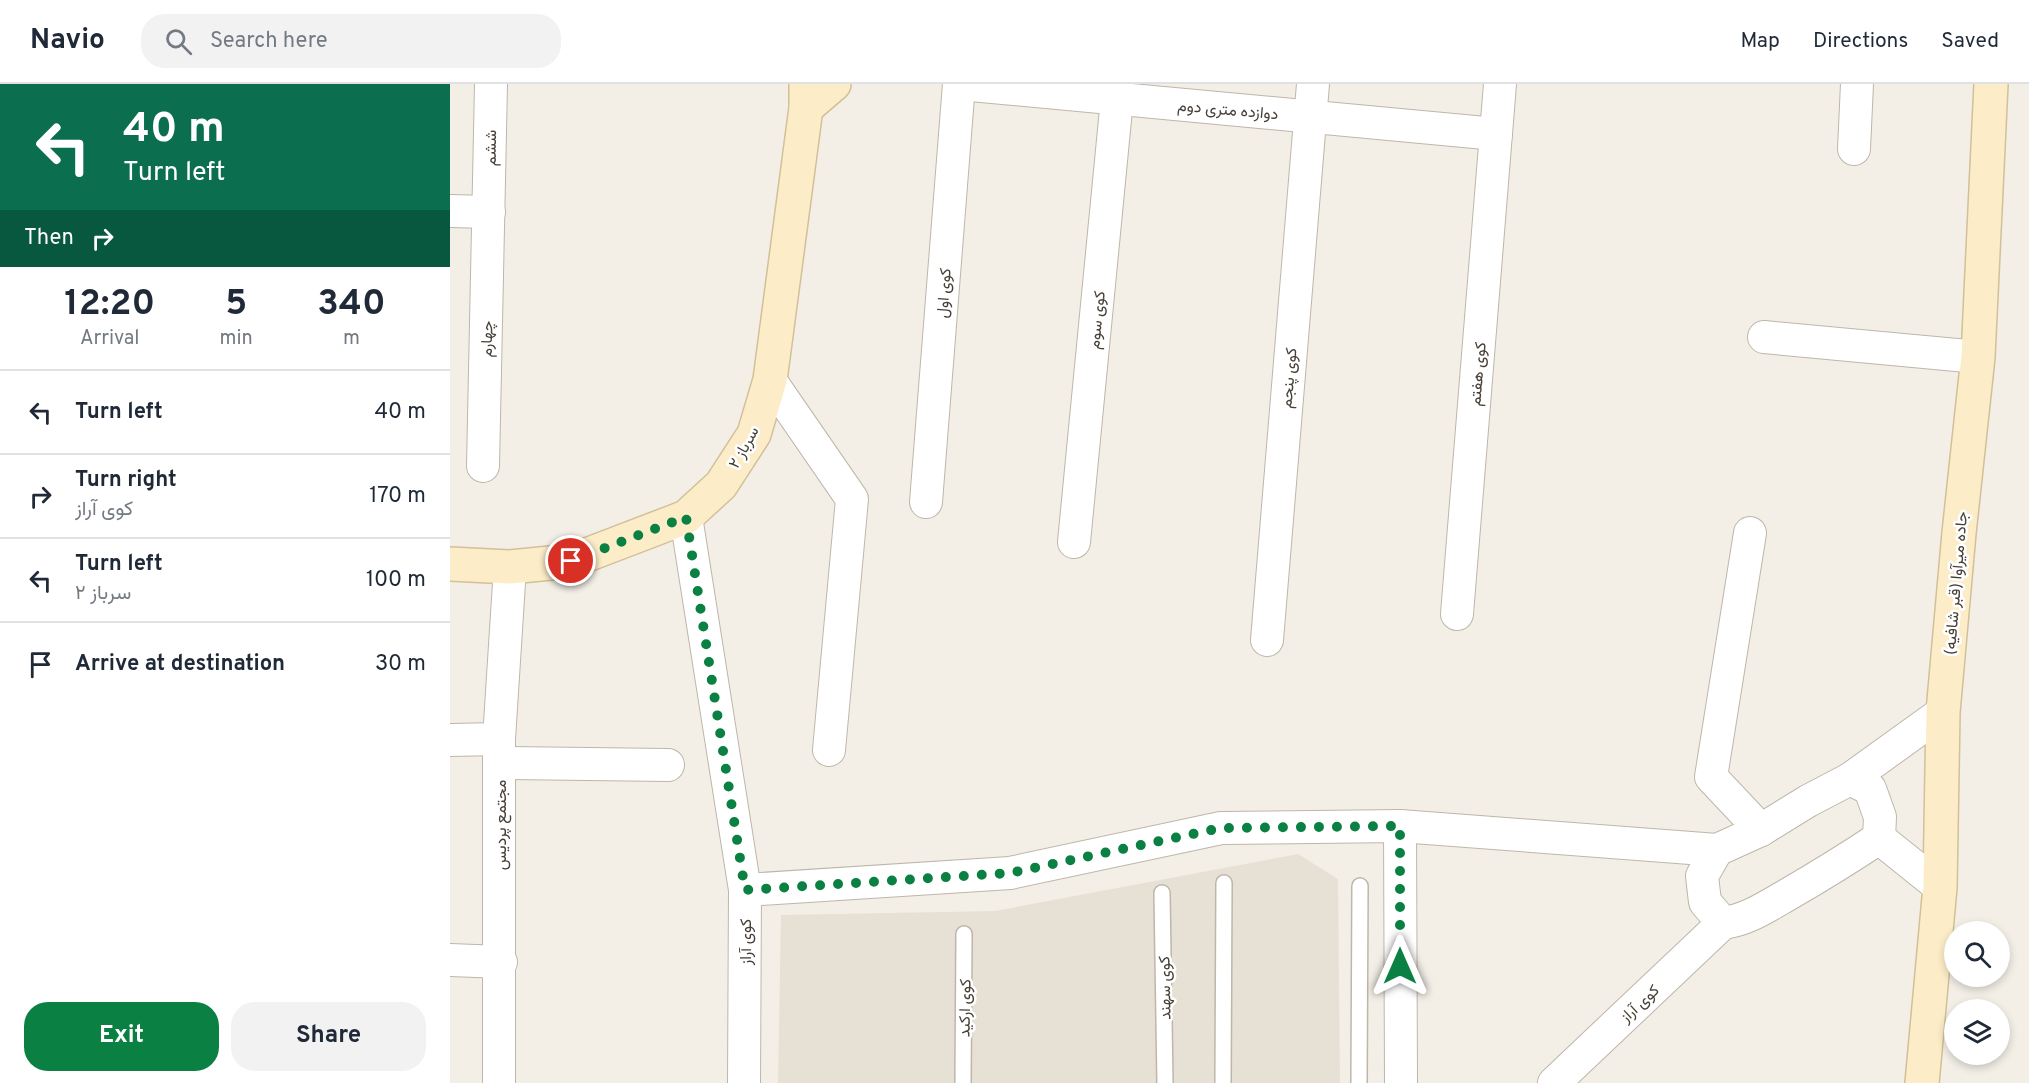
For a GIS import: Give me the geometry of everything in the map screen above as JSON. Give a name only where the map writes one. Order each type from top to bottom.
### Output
[{"type":"street","name":"ششم","points":[[489,212],[491,84]]},
{"type":"street","points":[[806,96],[834,84]]},
{"type":"street","name":"دوازده متری دوم","points":[[960,84],[1072,89],[1117,99],[1496,134]]},
{"type":"street","name":"کوی اول","points":[[926,502],[960,84]]},
{"type":"street","name":"کوی پنجم","points":[[1267,640],[1313,84]]},
{"type":"street","name":"کوی هفتم","points":[[1457,614],[1500,84]]},
{"type":"street","points":[[1854,149],[1857,84]]},
{"type":"street","name":"جاده میرآوا (قبر شافیه)","points":[[1922,1083],[1940,887],[1943,712],[1978,357],[1991,84]]},
{"type":"street","name":"سرباز ۲","points":[[450,564],[510,567],[571,561],[686,517],[721,485],[754,434],[770,380],[806,96]]},
{"type":"street","name":"کوی سوم","points":[[1074,542],[1117,99]]},
{"type":"street","points":[[450,211],[489,212]]},
{"type":"street","name":"چهارم","points":[[483,466],[489,212]]},
{"type":"street","points":[[1764,337],[1978,357]]},
{"type":"street","points":[[770,380],[852,499],[829,750]]},
{"type":"street","name":"کوی آراز","points":[[686,517],[745,890],[744,1083]]},
{"type":"street","points":[[1750,534],[1710,777],[1761,830]]},
{"type":"street","name":"مجتمع پردیس","points":[[499,1083],[501,962],[499,751],[510,567]]},
{"type":"street","points":[[745,890],[1010,873],[1221,828],[1400,826],[1717,850],[1761,830],[1850,779],[1943,712]]},
{"type":"street","points":[[450,740],[499,751],[668,765]]},
{"type":"street","points":[[1850,779],[1870,789],[1881,817],[1879,838]]},
{"type":"street","points":[[1400,826],[1401,1083]]},
{"type":"street","points":[[1717,850],[1702,876],[1705,902],[1723,923],[1740,921],[1831,870],[1879,838]]},
{"type":"street","points":[[1879,838],[1940,887]]},
{"type":"street","name":"کوی آراز","points":[[1554,1083],[1723,923]]},
{"type":"street","points":[[450,960],[501,962]]},
{"type":"lane","points":[[1223,1083],[1224,884]]},
{"type":"lane","points":[[1359,1083],[1360,886]]},
{"type":"lane","name":"کوی سهند","points":[[1162,893],[1165,1083]]},
{"type":"lane","name":"کوی ارکید","points":[[963,1083],[964,934]]},
{"type":"shaded area","points":[[1298,854],[1338,879],[1340,1083],[778,1083],[781,915],[995,911]]},
{"type":"route","points":[[571,561],[686,517],[745,890],[1010,873],[1221,828],[1400,826],[1400,966]]}]
